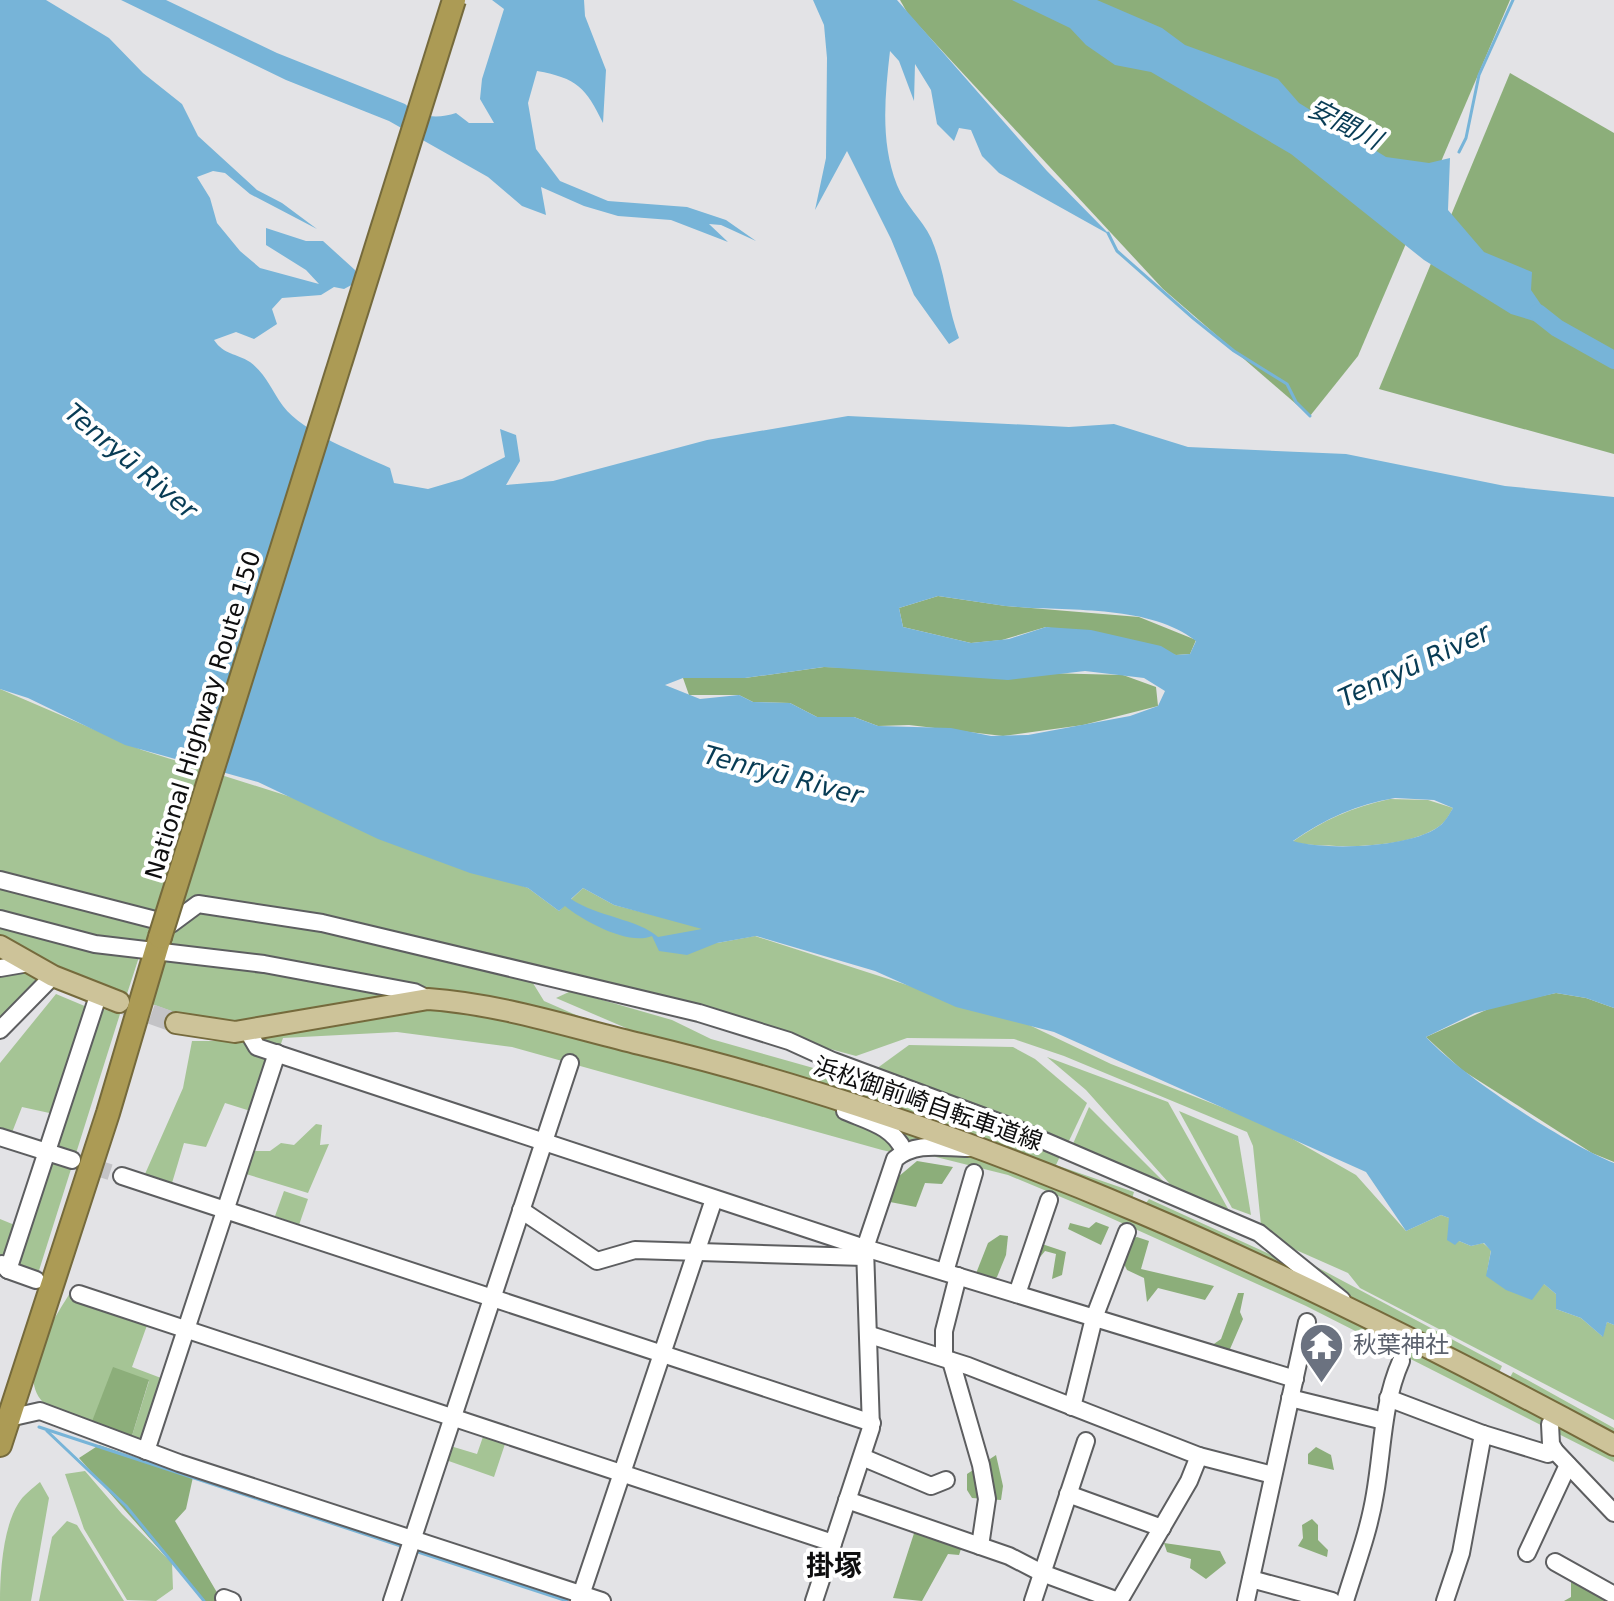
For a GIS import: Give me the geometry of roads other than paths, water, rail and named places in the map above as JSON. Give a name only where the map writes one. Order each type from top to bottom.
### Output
[{"type":"highway","name":"National Highway Route 150","points":[[0,1445],[8,1407],[23,1377],[108,1113],[157,945],[454,0]]},
{"type":"main road","points":[[0,946],[53,976],[119,1002]]},
{"type":"main road","name":"浜松御前崎自転車道線","points":[[176,1023],[216,1031],[247,1030],[428,999],[528,1015],[832,1095],[1118,1202],[1503,1385],[1614,1446]]},
{"type":"street","points":[[0,880],[171,924],[198,904],[322,923],[699,1013],[789,1041],[833,1061],[1014,1128],[1259,1233],[1362,1316]]},
{"type":"street","points":[[0,919],[95,944],[157,945],[316,972],[414,992],[428,999]]},
{"type":"street","points":[[0,968],[29,963]]},
{"type":"street","points":[[0,1030],[53,976]]},
{"type":"street","points":[[36,1280],[4,1266],[98,996]]},
{"type":"street","points":[[247,1030],[252,1043],[277,1053],[864,1252],[951,1274],[1295,1379]]},
{"type":"street","points":[[146,1451],[277,1053]]},
{"type":"street","points":[[392,1601],[570,1063]]},
{"type":"street","points":[[832,1095],[840,1109],[888,1129],[904,1151]]},
{"type":"street","points":[[0,1137],[48,1146],[73,1155]]},
{"type":"street","points":[[814,1601],[872,1423],[864,1252],[895,1159],[904,1151],[922,1146],[982,1149]]},
{"type":"street","points":[[123,1171],[872,1423]]},
{"type":"street","points":[[974,1173],[951,1274],[944,1331],[947,1360],[981,1465],[987,1499],[980,1546]]},
{"type":"street","points":[[580,1598],[714,1199]]},
{"type":"street","points":[[1017,1294],[1049,1200]]},
{"type":"street","points":[[521,1210],[597,1261],[635,1250],[864,1252]]},
{"type":"street","points":[[1072,1407],[1094,1318],[1127,1232]]},
{"type":"street","points":[[79,1294],[833,1543]]},
{"type":"street","points":[[1246,1601],[1307,1322]]},
{"type":"street","points":[[870,1335],[947,1360],[1199,1456],[1273,1475]]},
{"type":"street","points":[[1345,1601],[1364,1546],[1376,1493],[1388,1398],[1401,1361]]},
{"type":"street","points":[[23,1377],[40,1411]]},
{"type":"street","points":[[1503,1385],[1508,1394],[1550,1424],[1560,1425],[1603,1447],[1614,1446]]},
{"type":"street","points":[[1290,1398],[1384,1421]]},
{"type":"street","points":[[1388,1398],[1483,1434],[1548,1454],[1555,1451]]},
{"type":"street","points":[[8,1407],[40,1411],[146,1451],[413,1538],[580,1598],[602,1601]]},
{"type":"street","points":[[1550,1424],[1551,1444],[1555,1451],[1614,1513]]},
{"type":"street","points":[[1445,1601],[1461,1553],[1483,1434]]},
{"type":"street","points":[[1033,1601],[1086,1441]]},
{"type":"street","points":[[847,1500],[1009,1556],[1042,1573],[1118,1601],[1189,1481],[1199,1456]]},
{"type":"street","points":[[862,1457],[931,1486],[946,1480]]},
{"type":"street","points":[[1527,1553],[1568,1465]]},
{"type":"street","points":[[1068,1494],[1162,1528]]},
{"type":"street","points":[[1555,1562],[1614,1595]]},
{"type":"street","points":[[1251,1579],[1332,1601]]},
{"type":"water","name":"Tenryū River","points":[[0,0],[46,0],[109,38],[143,73],[182,104],[198,136],[257,190],[282,203],[317,229],[250,194],[225,173],[213,171],[197,177],[210,198],[217,223],[240,251],[260,268],[319,284],[306,270],[266,245],[266,228],[306,241],[323,241],[355,270],[357,282],[344,289],[334,287],[321,295],[282,298],[272,309],[277,324],[254,339],[236,332],[214,340],[222,348],[256,367],[292,416],[333,442],[390,468],[394,483],[428,489],[462,479],[505,457],[500,429],[516,435],[520,461],[506,485],[553,481],[707,440],[848,416],[1069,427],[1114,424],[1188,447],[1346,454],[1505,486],[1614,497],[1614,1008],[1586,998],[1556,993],[1475,1013],[1426,1037],[1488,1089],[1568,1140],[1614,1163],[1614,1325],[1607,1322],[1603,1337],[1581,1318],[1556,1309],[1556,1294],[1544,1284],[1532,1300],[1506,1290],[1486,1276],[1491,1251],[1484,1243],[1471,1246],[1459,1241],[1455,1245],[1447,1240],[1449,1218],[1441,1215],[1406,1231],[1366,1172],[1054,1032],[956,1007],[875,971],[756,936],[717,943],[687,955],[659,951],[652,936],[631,938],[619,935],[565,906],[559,911],[528,888],[470,873],[378,839],[258,782],[125,745],[28,698],[0,689]],"holes":[[[938,596],[1005,606],[1104,612],[1154,620],[1196,641],[1190,654],[1176,655],[1161,646],[1091,630],[1046,627],[1009,639],[971,643],[903,627],[899,608]],[[824,667],[1008,680],[1085,671],[1144,678],[1165,691],[1158,706],[1130,716],[1028,735],[991,736],[951,728],[878,726],[854,717],[817,717],[790,703],[753,702],[739,695],[700,699],[665,685],[683,678],[745,678]],[[1395,798],[1434,800],[1453,808],[1442,824],[1429,832],[1392,843],[1327,846],[1293,841],[1317,826],[1368,804]],[[583,888],[614,905],[702,929],[658,937],[640,926],[571,899]]]},
{"type":"water","points":[[121,0],[166,0],[277,53],[405,104],[423,115],[456,113],[469,123],[494,123],[480,99],[482,79],[504,9],[492,0],[584,0],[585,16],[606,70],[603,123],[579,86],[562,77],[537,71],[528,103],[536,149],[560,181],[608,201],[687,207],[726,220],[756,241],[721,225],[709,224],[728,242],[671,220],[618,216],[584,206],[541,187],[546,215],[522,206],[488,177],[389,121],[286,80]]},
{"type":"water","points":[[813,0],[897,0],[1047,171],[1110,235],[999,173],[982,156],[971,130],[959,128],[954,141],[937,124],[931,90],[915,64],[914,101],[899,61],[890,51],[886,102],[888,152],[900,192],[936,250],[959,338],[949,344],[914,295],[891,239],[847,151],[815,210],[826,158],[827,58],[824,25]]},
{"type":"water","points":[[1012,0],[1097,0],[1162,28],[1185,45],[1278,79],[1299,103],[1386,157],[1429,163],[1450,158],[1448,210],[1484,252],[1532,272],[1531,290],[1557,328],[1511,314],[1424,260],[1291,154],[1151,72],[1115,65],[1086,45],[1070,28]]},
{"type":"waterway","points":[[1459,152],[1466,138],[1479,75],[1513,0]]},
{"type":"waterway","points":[[1108,233],[1117,251],[1193,318],[1234,351],[1287,384],[1296,402],[1310,416]]},
{"type":"waterway","name":"安間川","points":[[1538,313],[1557,328],[1614,360]]},
{"type":"waterway","points":[[39,1427],[404,1547]]},
{"type":"waterway","points":[[47,1431],[126,1506],[204,1601]]},
{"type":"waterway","points":[[415,1551],[567,1601]]},
{"type":"tunnel","points":[[123,1004],[176,1023]]},
{"type":"tunnel","points":[[72,1160],[122,1176]]},
{"type":"place","name":"秋葉神社","points":[[1322,1384]]},
{"type":"district","name":"掛塚","points":[[834,1565]]}]
